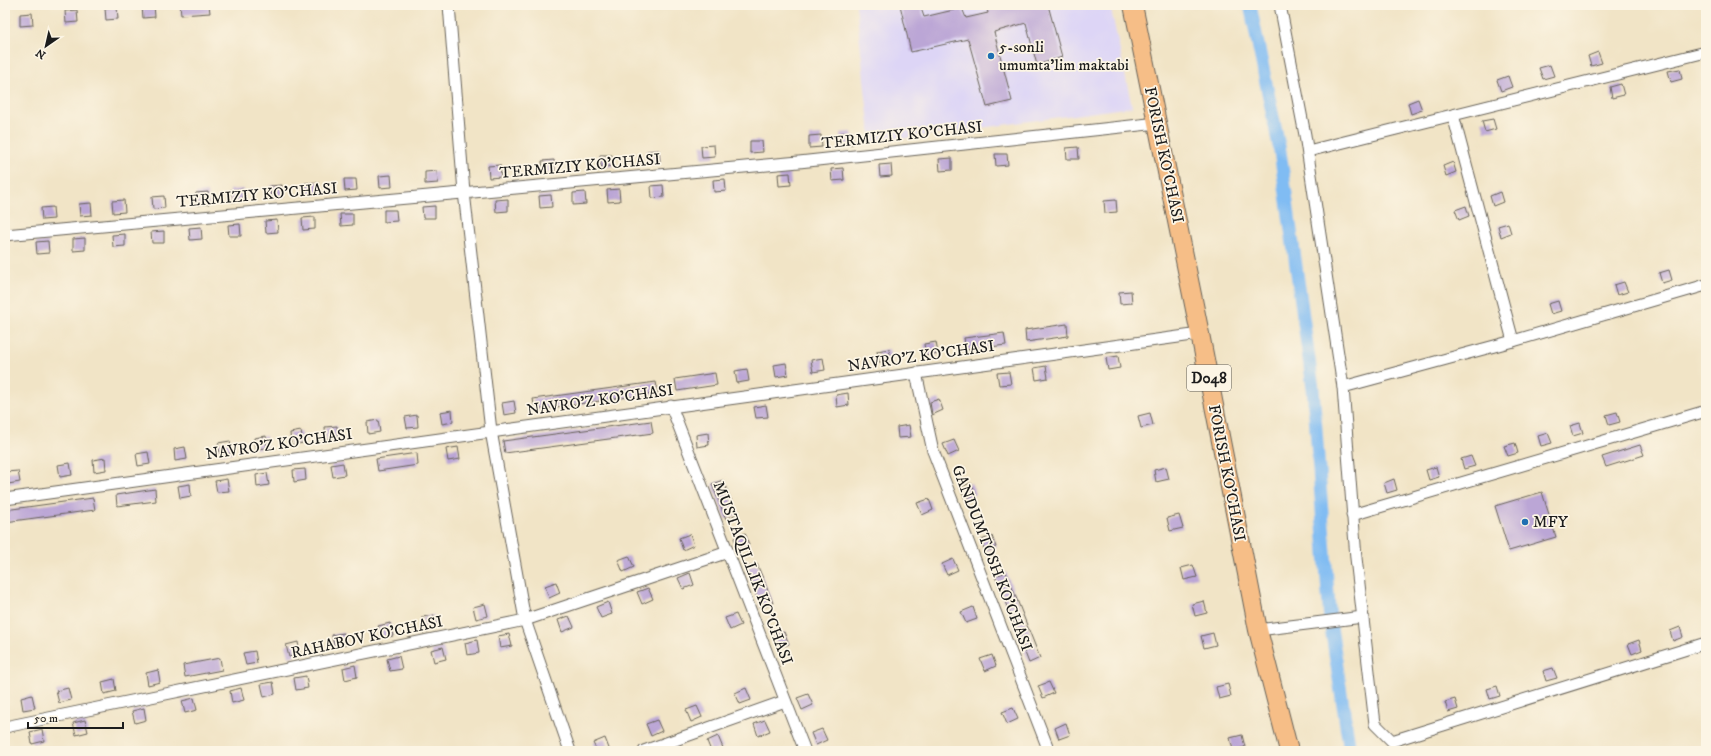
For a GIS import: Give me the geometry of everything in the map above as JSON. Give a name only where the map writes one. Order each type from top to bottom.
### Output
[{"type":"main road","name":"FORISH KO'CHASI","points":[[1133,5],[1158,123],[1258,630],[1289,751]]},
{"type":"street","points":[[449,5],[464,192],[491,431],[525,620],[570,751]]},
{"type":"street","points":[[1280,5],[1308,151],[1342,388],[1352,514],[1375,724],[1392,741],[1706,644]]},
{"type":"street","points":[[1308,151],[1706,52]]},
{"type":"street","points":[[1453,115],[1513,341]]},
{"type":"street","name":"TERMIZIY KO'CHASI","points":[[5,235],[799,162],[1158,123]]},
{"type":"street","points":[[1342,388],[1706,286]]},
{"type":"street","name":"NAVRO'Z KO'CHASI","points":[[5,499],[1200,334]]},
{"type":"street","name":"GANDUMTOSH KO'CHASI","points":[[916,373],[933,451],[1049,751]]},
{"type":"street","name":"MUSTAQILLIK KO'CHASI","points":[[671,406],[805,751]]},
{"type":"street","points":[[1352,514],[1706,411]]},
{"type":"street","name":"RAHABOV KO'CHASI","points":[[5,727],[525,620],[728,552]]},
{"type":"street","points":[[1258,630],[1363,617]]},
{"type":"street","points":[[644,751],[785,701]]},
{"type":"shaded area","name":"5-sonli umumta'lim maktabi","points":[[856,5],[1110,5],[1132,107],[871,143]]},
{"type":"building","points":[[154,5],[155,17],[143,18],[142,6]]},
{"type":"building","points":[[180,5],[209,5],[210,13],[181,15]]},
{"type":"building","points":[[900,5],[920,5],[924,17],[962,8],[966,18],[988,13],[986,5],[1048,5],[1062,57],[1037,65],[1026,23],[994,32],[1012,101],[987,107],[968,39],[911,52]]},
{"type":"building","points":[[117,7],[118,19],[106,20],[105,8]]},
{"type":"building","points":[[77,10],[78,22],[66,23],[65,11]]},
{"type":"building","points":[[32,13],[33,25],[20,26],[20,14]]},
{"type":"building","points":[[1598,52],[1602,63],[1591,66],[1588,56]]},
{"type":"building","points":[[1550,65],[1554,76],[1543,79],[1539,68]]},
{"type":"building","points":[[1680,69],[1682,79],[1671,82],[1668,71]]},
{"type":"building","points":[[1508,76],[1512,87],[1501,91],[1497,80]]},
{"type":"building","points":[[1621,84],[1624,95],[1612,98],[1610,87]]},
{"type":"building","points":[[1418,99],[1422,110],[1411,114],[1408,103]]},
{"type":"building","points":[[1493,119],[1496,129],[1485,132],[1482,121]]},
{"type":"building","points":[[852,132],[853,144],[841,145],[840,133]]},
{"type":"building","points":[[821,135],[822,147],[809,148],[809,136]]},
{"type":"building","points":[[750,141],[762,141],[763,152],[750,153]]},
{"type":"building","points":[[714,145],[715,157],[702,158],[701,146]]},
{"type":"building","points":[[1078,147],[1079,159],[1067,159],[1066,148]]},
{"type":"building","points":[[659,150],[660,162],[648,163],[647,151]]},
{"type":"building","points":[[995,154],[1007,154],[1008,165],[996,166]]},
{"type":"building","points":[[600,155],[612,155],[613,166],[601,167]]},
{"type":"building","points":[[952,158],[952,170],[940,171],[939,159]]},
{"type":"building","points":[[554,160],[555,172],[543,173],[542,161]]},
{"type":"building","points":[[1453,162],[1456,172],[1446,176],[1443,166]]},
{"type":"building","points":[[891,164],[892,176],[880,177],[879,165]]},
{"type":"building","points":[[500,165],[501,177],[489,178],[488,166]]},
{"type":"building","points":[[843,168],[844,180],[832,181],[831,169]]},
{"type":"building","points":[[437,171],[438,183],[425,184],[425,172]]},
{"type":"building","points":[[790,173],[791,185],[779,186],[778,174]]},
{"type":"building","points":[[391,175],[392,187],[380,188],[379,176]]},
{"type":"building","points":[[344,179],[356,179],[357,190],[345,191]]},
{"type":"building","points":[[725,179],[726,191],[714,192],[713,180]]},
{"type":"building","points":[[318,182],[318,194],[306,195],[305,183]]},
{"type":"building","points":[[282,185],[283,197],[271,198],[270,186]]},
{"type":"building","points":[[663,185],[664,197],[652,198],[651,186]]},
{"type":"building","points":[[243,189],[243,201],[231,202],[230,190]]},
{"type":"building","points":[[619,189],[620,201],[608,202],[607,190]]},
{"type":"building","points":[[208,192],[209,204],[197,205],[196,193]]},
{"type":"building","points":[[585,192],[586,204],[573,205],[573,193]]},
{"type":"building","points":[[1500,192],[1503,202],[1493,206],[1490,196]]},
{"type":"building","points":[[551,195],[552,207],[540,208],[539,196]]},
{"type":"building","points":[[164,196],[165,208],[153,209],[152,197]]},
{"type":"building","points":[[508,199],[508,211],[496,212],[495,200]]},
{"type":"building","points":[[124,200],[125,212],[113,213],[112,201]]},
{"type":"building","points":[[1116,200],[1117,212],[1105,213],[1104,201]]},
{"type":"building","points":[[91,203],[92,215],[80,216],[79,204]]},
{"type":"building","points":[[435,206],[435,218],[423,218],[422,207]]},
{"type":"building","points":[[1466,206],[1469,216],[1459,220],[1455,210]]},
{"type":"building","points":[[53,207],[54,219],[42,220],[41,208]]},
{"type":"building","points":[[384,210],[396,210],[397,221],[384,222]]},
{"type":"building","points":[[340,214],[353,214],[353,225],[341,226]]},
{"type":"building","points":[[315,217],[315,229],[303,230],[302,218]]},
{"type":"building","points":[[277,220],[278,232],[266,233],[265,221]]},
{"type":"building","points":[[1508,223],[1511,233],[1501,237],[1498,226]]},
{"type":"building","points":[[240,224],[241,236],[229,236],[228,225]]},
{"type":"building","points":[[201,227],[202,239],[190,240],[189,228]]},
{"type":"building","points":[[164,231],[164,243],[152,243],[151,232]]},
{"type":"building","points":[[125,234],[125,246],[113,247],[112,235]]},
{"type":"building","points":[[85,238],[85,250],[73,251],[73,239]]},
{"type":"building","points":[[48,241],[49,253],[37,254],[36,242]]},
{"type":"building","points":[[1669,270],[1672,280],[1662,283],[1659,273]]},
{"type":"building","points":[[1624,282],[1628,292],[1617,295],[1614,285]]},
{"type":"building","points":[[1131,291],[1132,303],[1120,304],[1119,292]]},
{"type":"building","points":[[1558,301],[1561,311],[1551,314],[1548,304]]},
{"type":"building","points":[[1067,324],[1068,336],[1026,342],[1025,330]]},
{"type":"building","points":[[1004,333],[1006,345],[966,350],[964,338]]},
{"type":"building","points":[[936,342],[938,354],[926,356],[924,344]]},
{"type":"building","points":[[889,349],[891,361],[879,362],[877,351]]},
{"type":"building","points":[[1118,356],[1120,368],[1108,370],[1106,358]]},
{"type":"building","points":[[823,358],[825,370],[813,372],[811,360]]},
{"type":"building","points":[[786,363],[788,375],[776,377],[774,365]]},
{"type":"building","points":[[1046,366],[1048,378],[1036,380],[1034,368]]},
{"type":"building","points":[[747,369],[749,381],[737,383],[735,371]]},
{"type":"building","points":[[1009,372],[1011,384],[999,385],[997,373]]},
{"type":"building","points":[[715,373],[717,385],[677,391],[675,379]]},
{"type":"building","points":[[656,382],[658,393],[535,410],[533,399]]},
{"type":"building","points":[[848,393],[849,405],[837,407],[836,395]]},
{"type":"building","points":[[939,399],[943,410],[932,415],[930,402]]},
{"type":"building","points":[[514,401],[516,413],[504,415],[502,403]]},
{"type":"building","points":[[766,405],[768,417],[756,418],[754,407]]},
{"type":"building","points":[[452,410],[453,422],[442,424],[440,412]]},
{"type":"building","points":[[1617,412],[1620,422],[1609,425],[1606,415]]},
{"type":"building","points":[[1150,413],[1153,425],[1141,428],[1138,416]]},
{"type":"building","points":[[417,415],[418,427],[407,428],[405,417]]},
{"type":"building","points":[[378,420],[380,432],[368,434],[367,422]]},
{"type":"building","points":[[651,421],[653,433],[505,453],[503,441]]},
{"type":"building","points":[[1580,423],[1583,433],[1573,436],[1570,426]]},
{"type":"building","points":[[909,425],[911,437],[898,438],[897,427]]},
{"type":"building","points":[[337,426],[338,438],[326,439],[325,427]]},
{"type":"building","points":[[301,431],[303,443],[291,445],[290,433]]},
{"type":"building","points":[[708,433],[709,445],[697,447],[696,435]]},
{"type":"building","points":[[1548,433],[1552,443],[1541,446],[1538,436]]},
{"type":"building","points":[[266,436],[267,448],[255,449],[254,438]]},
{"type":"building","points":[[954,440],[959,451],[948,456],[943,444]]},
{"type":"building","points":[[230,441],[232,453],[220,454],[218,443]]},
{"type":"building","points":[[1515,443],[1518,453],[1508,456],[1504,446]]},
{"type":"building","points":[[1640,445],[1644,455],[1606,467],[1602,457]]},
{"type":"building","points":[[185,447],[187,459],[175,461],[174,449]]},
{"type":"building","points":[[458,447],[460,459],[448,461],[446,449]]},
{"type":"building","points":[[148,452],[150,464],[138,466],[136,454]]},
{"type":"building","points":[[417,453],[418,465],[378,471],[376,459]]},
{"type":"building","points":[[1471,456],[1475,466],[1464,469],[1461,459]]},
{"type":"building","points":[[105,458],[106,470],[94,472],[93,460]]},
{"type":"building","points":[[70,463],[72,475],[60,477],[58,465]]},
{"type":"building","points":[[343,463],[345,475],[333,477],[331,465]]},
{"type":"building","points":[[1166,467],[1169,479],[1156,482],[1154,470]]},
{"type":"building","points":[[1436,467],[1439,477],[1429,480],[1426,470]]},
{"type":"building","points":[[305,469],[306,480],[294,482],[293,470]]},
{"type":"building","points":[[18,471],[20,482],[8,484],[6,472]]},
{"type":"building","points":[[267,473],[269,485],[257,487],[256,475]]},
{"type":"building","points":[[227,479],[229,491],[217,492],[215,481]]},
{"type":"building","points":[[1394,479],[1397,490],[1387,493],[1384,483]]},
{"type":"building","points":[[723,480],[737,514],[726,519],[712,484]]},
{"type":"building","points":[[971,483],[976,494],[965,499],[960,487]]},
{"type":"building","points":[[190,484],[191,496],[180,498],[178,486]]},
{"type":"building","points":[[155,489],[156,501],[117,506],[116,495]]},
{"type":"building","name":"MFY","points":[[1542,492],[1556,537],[1509,551],[1495,506]]},
{"type":"building","points":[[93,498],[95,510],[5,522],[5,510]]},
{"type":"building","points":[[929,499],[933,510],[922,515],[917,503]]},
{"type":"building","points":[[1179,515],[1183,528],[1170,531],[1167,518]]},
{"type":"building","points":[[745,533],[749,545],[738,549],[734,538]]},
{"type":"building","points":[[690,534],[694,545],[683,550],[679,538]]},
{"type":"building","points":[[992,536],[996,547],[985,551],[981,540]]},
{"type":"building","points":[[629,556],[634,567],[623,572],[618,560]]},
{"type":"building","points":[[953,559],[958,570],[947,575],[942,564]]},
{"type":"building","points":[[757,564],[773,603],[761,608],[746,568]]},
{"type":"building","points":[[1193,565],[1197,577],[1184,580],[1181,568]]},
{"type":"building","points":[[1006,572],[1040,658],[1029,663],[995,576]]},
{"type":"building","points":[[690,573],[694,585],[683,589],[678,578]]},
{"type":"building","points":[[556,582],[560,593],[549,598],[545,586]]},
{"type":"building","points":[[648,588],[653,599],[642,604],[637,592]]},
{"type":"building","points":[[1204,601],[1207,613],[1195,616],[1192,604]]},
{"type":"building","points":[[608,602],[612,614],[601,618],[596,607]]},
{"type":"building","points":[[485,604],[488,616],[476,619],[473,607]]},
{"type":"building","points":[[973,607],[977,619],[966,623],[961,612]]},
{"type":"building","points":[[736,614],[741,625],[730,630],[725,618]]},
{"type":"building","points":[[434,615],[437,627],[425,629],[422,617]]},
{"type":"building","points":[[569,616],[574,627],[562,632],[558,620]]},
{"type":"building","points":[[390,623],[393,636],[381,638],[378,626]]},
{"type":"building","points":[[1680,627],[1683,637],[1673,641],[1670,631]]},
{"type":"building","points":[[784,632],[789,644],[777,648],[773,637]]},
{"type":"building","points":[[344,633],[346,645],[334,647],[332,635]]},
{"type":"building","points":[[1213,633],[1216,645],[1204,648],[1201,636]]},
{"type":"building","points":[[509,634],[512,646],[500,648],[498,636]]},
{"type":"building","points":[[477,640],[479,653],[467,655],[465,643]]},
{"type":"building","points":[[1639,640],[1642,650],[1632,654],[1628,644]]},
{"type":"building","points":[[298,642],[300,654],[289,657],[286,645]]},
{"type":"building","points":[[443,647],[446,659],[434,662],[431,650]]},
{"type":"building","points":[[255,651],[257,663],[246,665],[243,653]]},
{"type":"building","points":[[992,655],[996,666],[985,671],[980,659]]},
{"type":"building","points":[[399,656],[402,669],[390,671],[387,659]]},
{"type":"building","points":[[220,658],[222,670],[185,677],[183,665]]},
{"type":"building","points":[[355,665],[357,677],[345,680],[343,668]]},
{"type":"building","points":[[1553,668],[1557,678],[1546,681],[1543,671]]},
{"type":"building","points":[[158,670],[160,682],[148,685],[146,673]]},
{"type":"building","points":[[306,676],[308,688],[296,690],[294,678]]},
{"type":"building","points":[[114,679],[116,691],[104,694],[102,682]]},
{"type":"building","points":[[273,682],[275,694],[264,697],[261,684]]},
{"type":"building","points":[[1049,682],[1054,693],[1043,698],[1038,686]]},
{"type":"building","points":[[1228,684],[1231,696],[1219,699],[1216,687]]},
{"type":"building","points":[[1497,686],[1500,696],[1490,699],[1487,689]]},
{"type":"building","points":[[68,688],[71,700],[59,703],[56,691]]},
{"type":"building","points":[[241,688],[244,700],[232,703],[230,691]]},
{"type":"building","points":[[746,688],[751,700],[740,704],[735,693]]},
{"type":"building","points":[[808,694],[813,705],[802,710],[797,698]]},
{"type":"building","points":[[32,695],[35,708],[23,710],[21,698]]},
{"type":"building","points":[[194,698],[197,710],[185,713],[182,701]]},
{"type":"building","points":[[1455,699],[1458,709],[1448,712],[1445,702]]},
{"type":"building","points":[[697,706],[702,717],[691,722],[686,710]]},
{"type":"building","points":[[144,708],[146,720],[135,723],[132,711]]},
{"type":"building","points":[[1013,708],[1018,719],[1007,724],[1002,712]]},
{"type":"building","points":[[85,720],[88,732],[76,735],[73,723]]},
{"type":"building","points":[[657,720],[662,731],[651,736],[646,724]]},
{"type":"building","points":[[765,720],[770,731],[758,736],[754,724]]},
{"type":"building","points":[[1066,723],[1070,735],[1059,739],[1055,728]]},
{"type":"building","points":[[42,729],[44,741],[32,744],[30,732]]},
{"type":"building","points":[[822,729],[827,740],[816,745],[811,733]]},
{"type":"building","points":[[1242,735],[1245,747],[1233,750],[1230,738]]},
{"type":"building","points":[[718,736],[723,748],[711,751],[707,741]]},
{"type":"building","points":[[605,738],[610,751],[597,751],[593,743]]},
{"type":"waterway","points":[[1250,5],[1280,151],[1313,388],[1330,621],[1350,751]]},
{"type":"place","name":"5-sonli umumta'lim maktabi","points":[[991,56]]},
{"type":"place","name":"MFY","points":[[1525,522]]}]
